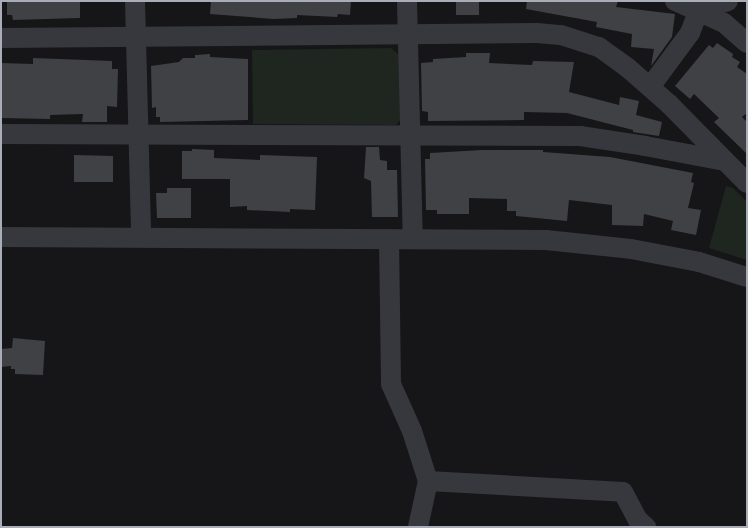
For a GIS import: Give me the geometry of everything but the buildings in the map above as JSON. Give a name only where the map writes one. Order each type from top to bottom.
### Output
[{"type":"street","points":[[135,1],[140,237]]},
{"type":"street","points":[[407,1],[413,239]]},
{"type":"street","points":[[675,1],[699,6],[728,1]]},
{"type":"street","points":[[650,87],[690,33],[699,6]]},
{"type":"street","points":[[699,6],[724,23],[747,43]]},
{"type":"street","points":[[1,38],[136,38],[537,32],[561,35],[599,47],[650,87],[747,183]]},
{"type":"street","points":[[1,134],[580,136],[725,161]]},
{"type":"street","points":[[1,237],[546,240],[591,243],[678,257],[747,277]]},
{"type":"street","points":[[389,238],[391,384],[412,431],[428,481],[418,527]]},
{"type":"street","points":[[428,481],[622,492],[638,520],[646,527]]},
{"type":"shaded area","points":[[391,48],[400,56],[402,118],[396,125],[253,124],[252,50]]},
{"type":"shaded area","points":[[726,186],[733,188],[747,202],[747,260],[709,248]]}]
